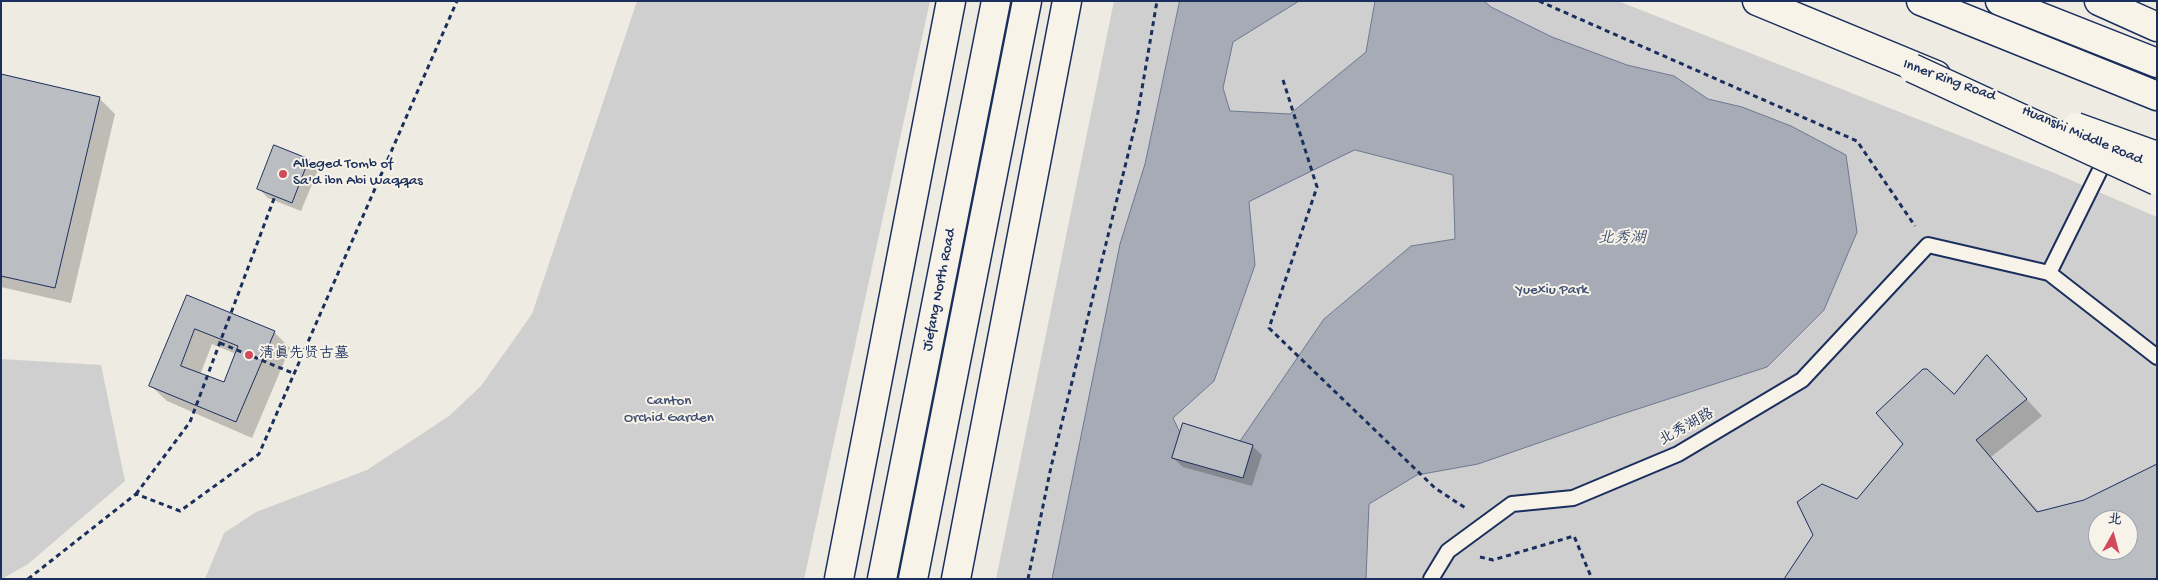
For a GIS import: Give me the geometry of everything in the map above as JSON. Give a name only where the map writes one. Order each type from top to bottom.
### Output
[{"type":"main road","points":[[839,579],[951,1]]},
{"type":"main road","name":"Jiefang North Road","points":[[882,579],[996,1]]},
{"type":"main road","name":"Jiefang North Road","points":[[914,579],[1027,1]]},
{"type":"main road","points":[[956,579],[1066,1]]},
{"type":"main road","name":"Inner Ring Road","points":[[1744,1],[1912,68],[2157,156]]},
{"type":"main road","name":"Huanshi Middle Road","points":[[1757,1],[2104,151],[2157,168]]},
{"type":"main road","points":[[1921,1],[2157,96]]},
{"type":"main road","points":[[2000,1],[2157,64]]},
{"type":"main road","points":[[2099,1],[2157,27]]},
{"type":"main road","points":[[1912,68],[2104,151],[2157,182]]},
{"type":"main road","points":[[2104,151],[2157,186]]},
{"type":"lane","points":[[2049,273],[2104,151]]},
{"type":"lane","points":[[1928,245],[2049,273],[2157,357]]},
{"type":"lane","name":"北秀湖路","points":[[1431,579],[1448,551],[1512,504],[1573,498],[1678,454],[1802,380],[1928,245]]},
{"type":"path","points":[[136,494],[180,511],[259,454],[457,1]]},
{"type":"path","points":[[1028,579],[1051,467],[1138,118],[1157,1]]},
{"type":"path","points":[[1539,1],[1857,141],[1928,245]]},
{"type":"path","points":[[1283,80],[1317,187],[1269,328],[1434,488],[1486,522]]},
{"type":"path","points":[[28,579],[136,494],[190,422],[275,196]]},
{"type":"path","points":[[220,343],[295,374]]},
{"type":"path","points":[[1448,551],[1493,560],[1574,536],[1592,579]]},
{"type":"green space","name":"Canton Orchid Garden","points":[[637,1],[930,1],[804,579],[205,579],[224,533],[256,512],[367,470],[449,416],[481,386],[532,314]]},
{"type":"green space","name":"Yuexiu Park","points":[[1114,1],[1618,1],[2052,172],[2157,217],[2157,579],[996,579]]},
{"type":"green space","points":[[1,359],[101,365],[125,481],[28,564],[2,579]]},
{"type":"water","name":"北秀湖","points":[[1180,1],[1299,1],[1233,42],[1223,88],[1230,111],[1290,114],[1366,52],[1375,1],[1484,1],[1491,7],[1552,37],[1627,65],[1674,76],[1708,99],[1742,107],[1791,126],[1846,155],[1857,232],[1824,310],[1767,367],[1613,417],[1478,464],[1417,475],[1369,504],[1366,579],[1052,579],[1120,244],[1145,164]],"holes":[[[1355,150],[1453,175],[1455,239],[1411,246],[1324,319],[1238,444],[1182,437],[1173,418],[1214,381],[1255,265],[1249,202]]]},
{"type":"building","points":[[1,74],[100,97],[55,288],[1,276]]},
{"type":"building","name":"Alleged Tomb of Sa'd ibn Abi Waqqas","points":[[274,145],[309,159],[292,203],[257,189]]},
{"type":"building","name":"清真先贤古墓","points":[[187,295],[275,331],[236,422],[149,386]],"holes":[[[195,329],[238,346],[224,382],[181,366]]]},
{"type":"building","points":[[1987,355],[2027,399],[1976,440],[2037,512],[2084,500],[2157,464],[2157,579],[1784,579],[1813,535],[1797,502],[1822,484],[1857,499],[1903,444],[1876,413],[1923,369],[1927,369],[1954,394]]},
{"type":"building","points":[[1183,423],[1253,445],[1243,478],[1172,458]]},
{"type":"place","name":"Alleged Tomb of Sa'd ibn Abi Waqqas","points":[[283,174]]},
{"type":"place","name":"清真先贤古墓","points":[[249,355]]}]
